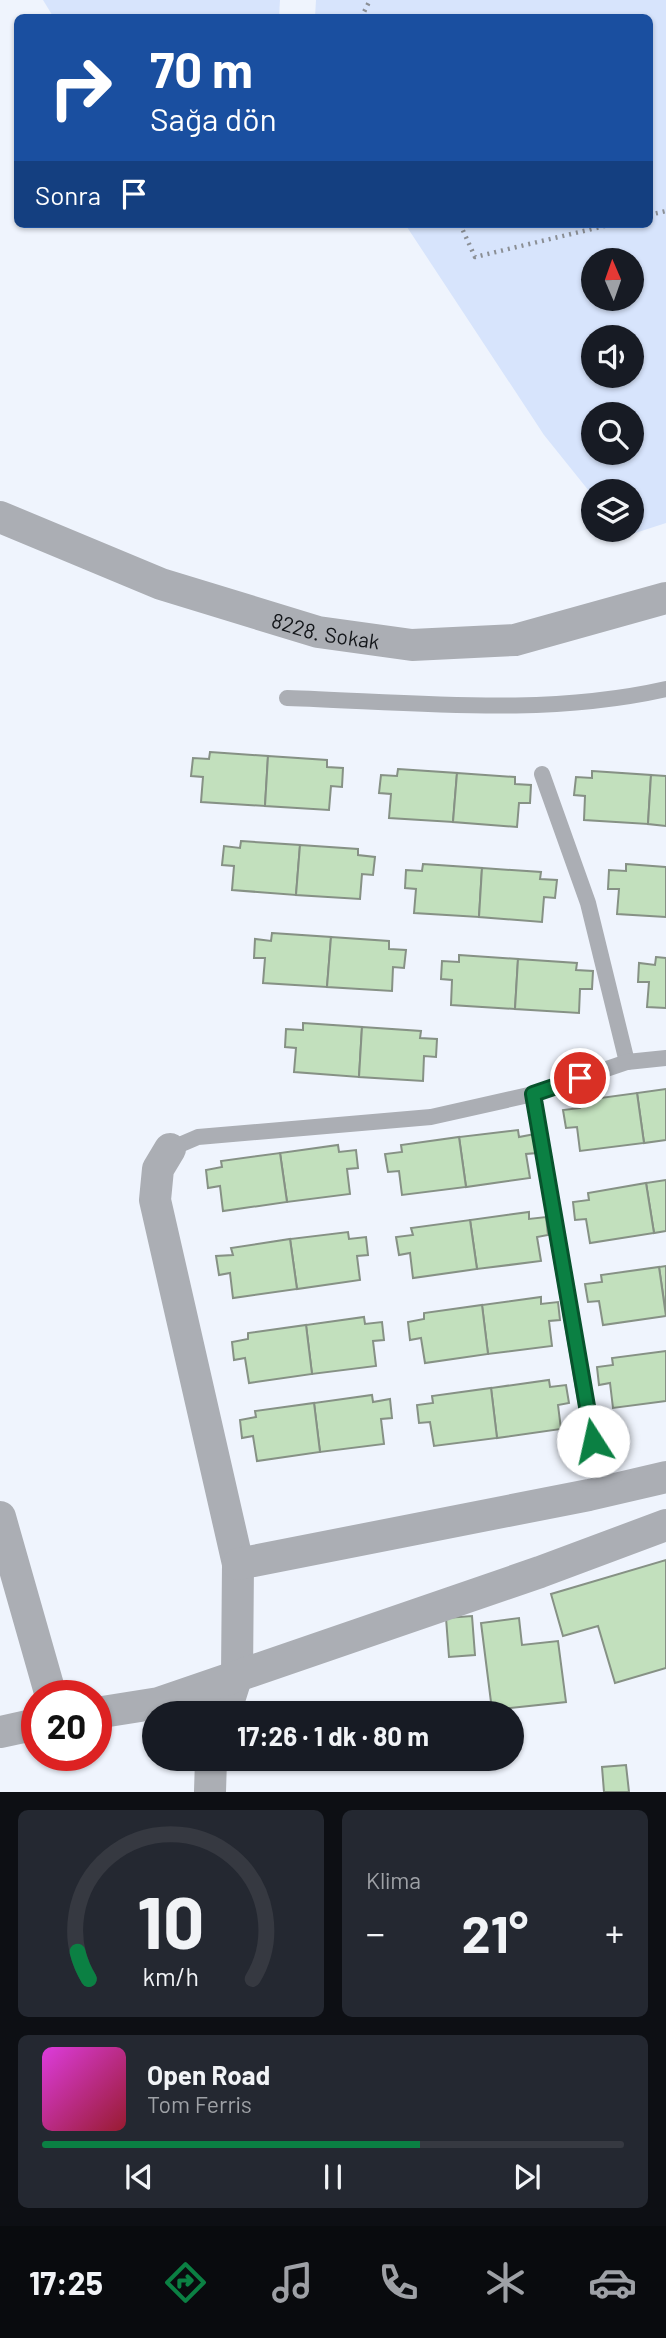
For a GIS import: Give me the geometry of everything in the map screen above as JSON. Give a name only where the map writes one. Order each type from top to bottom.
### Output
[{"type":"street","name":"8228. Sokak","points":[[0,517],[187,592],[318,632],[412,645],[515,640],[666,598]]},
{"type":"street","points":[[170,1149],[158,1169],[155,1199],[238,1564],[237,1675],[229,1701]]},
{"type":"street","points":[[238,1564],[589,1495],[666,1477]]},
{"type":"street","points":[[0,1517],[46,1680]]},
{"type":"street","points":[[112,1710],[159,1703],[540,1572],[666,1525]]},
{"type":"street","points":[[0,1732],[21,1727]]},
{"type":"street","points":[[210,1792],[211,1771]]},
{"type":"lane","points":[[288,698],[515,706],[641,695],[666,689]]},
{"type":"lane","points":[[542,774],[588,903],[627,1062]]},
{"type":"lane","points":[[170,1149],[198,1137],[432,1117],[533,1094],[627,1062],[666,1058]]},
{"type":"lane","points":[[533,1094],[593,1441]]},
{"type":"path","points":[[462,228],[475,257],[596,228]]},
{"type":"shaded area","points":[[43,0],[280,0],[279,14],[52,14]]},
{"type":"shaded area","points":[[316,0],[666,0],[666,523],[644,530],[644,479],[581,481],[544,435],[408,228],[653,228],[653,14],[315,14]]},
{"type":"building","points":[[210,752],[268,756],[265,806],[201,802],[203,777],[191,776],[193,758],[209,759]]},
{"type":"building","points":[[268,756],[327,760],[327,767],[343,768],[342,787],[331,786],[329,810],[265,806]]},
{"type":"building","points":[[398,769],[457,773],[453,822],[389,818],[391,794],[379,793],[381,775],[397,776]]},
{"type":"building","points":[[592,771],[651,775],[648,824],[584,820],[585,796],[574,795],[576,777],[592,778]]},
{"type":"building","points":[[457,773],[515,777],[515,784],[531,785],[530,803],[519,803],[517,827],[453,822]]},
{"type":"building","points":[[651,775],[666,776],[666,826],[648,824]]},
{"type":"building","points":[[241,841],[300,845],[296,895],[232,890],[234,866],[222,865],[224,846],[240,848]]},
{"type":"building","points":[[300,845],[358,849],[358,855],[375,857],[373,875],[362,874],[360,899],[296,895]]},
{"type":"building","points":[[423,864],[482,868],[479,917],[414,913],[416,889],[405,888],[406,870],[422,871]]},
{"type":"building","points":[[626,864],[666,867],[666,917],[617,914],[619,889],[608,889],[609,870],[626,871]]},
{"type":"building","points":[[482,868],[541,872],[540,879],[557,880],[555,898],[544,897],[542,922],[479,917]]},
{"type":"building","points":[[272,933],[331,937],[327,987],[263,983],[265,958],[254,958],[255,939],[271,941]]},
{"type":"building","points":[[331,937],[389,941],[389,949],[406,950],[404,968],[393,967],[392,991],[327,987]]},
{"type":"building","points":[[459,955],[518,959],[515,1009],[451,1005],[452,980],[441,979],[442,961],[459,962]]},
{"type":"building","points":[[656,957],[666,958],[666,1008],[647,1007],[649,982],[638,982],[639,963],[655,965]]},
{"type":"building","points":[[518,959],[577,963],[576,970],[593,971],[592,989],[580,989],[579,1013],[515,1009]]},
{"type":"building","points":[[303,1023],[362,1027],[359,1077],[294,1072],[296,1048],[285,1047],[286,1029],[303,1030]]},
{"type":"building","points":[[362,1027],[421,1031],[420,1038],[437,1039],[436,1057],[424,1056],[423,1081],[359,1077]]},
{"type":"building","points":[[666,1089],[666,1140],[644,1143],[637,1093]]},
{"type":"building","points":[[637,1093],[644,1143],[580,1151],[577,1127],[566,1128],[563,1110],[580,1108],[578,1101]]},
{"type":"building","points":[[518,1130],[519,1137],[535,1134],[537,1153],[526,1154],[530,1178],[466,1187],[459,1137]]},
{"type":"building","points":[[459,1137],[466,1187],[402,1195],[399,1171],[388,1172],[385,1154],[402,1152],[401,1145]]},
{"type":"building","points":[[338,1145],[339,1152],[356,1150],[358,1168],[347,1169],[350,1194],[287,1202],[280,1153]]},
{"type":"building","points":[[280,1153],[287,1202],[223,1211],[220,1186],[208,1188],[206,1170],[222,1167],[221,1161]]},
{"type":"building","points":[[666,1180],[666,1231],[654,1233],[646,1183]]},
{"type":"building","points":[[646,1183],[654,1233],[590,1243],[586,1219],[575,1220],[573,1202],[589,1200],[588,1193]]},
{"type":"building","points":[[529,1212],[529,1219],[546,1217],[548,1235],[537,1237],[541,1261],[477,1269],[470,1220]]},
{"type":"building","points":[[470,1220],[477,1269],[413,1278],[410,1253],[399,1255],[396,1237],[413,1235],[411,1228]]},
{"type":"building","points":[[348,1232],[349,1239],[366,1237],[368,1255],[357,1256],[360,1280],[297,1289],[290,1239]]},
{"type":"building","points":[[290,1239],[297,1289],[233,1298],[230,1273],[219,1275],[216,1256],[233,1255],[231,1248]]},
{"type":"building","points":[[666,1266],[666,1315],[659,1267]]},
{"type":"building","points":[[659,1267],[666,1316],[603,1325],[599,1301],[588,1302],[585,1284],[602,1282],[601,1275]]},
{"type":"building","points":[[541,1297],[541,1304],[558,1302],[560,1320],[549,1321],[552,1346],[488,1354],[482,1305]]},
{"type":"building","points":[[482,1305],[488,1354],[425,1363],[421,1338],[410,1340],[408,1322],[424,1319],[424,1313]]},
{"type":"building","points":[[364,1317],[365,1324],[382,1322],[384,1340],[373,1341],[376,1366],[312,1374],[306,1325]]},
{"type":"building","points":[[306,1325],[312,1374],[249,1383],[245,1358],[234,1360],[232,1342],[248,1339],[248,1333]]},
{"type":"building","points":[[666,1351],[666,1401],[613,1408],[610,1383],[599,1385],[597,1367],[613,1365],[612,1358]]},
{"type":"building","points":[[549,1380],[550,1387],[566,1385],[569,1403],[558,1405],[561,1429],[497,1438],[491,1388]]},
{"type":"building","points":[[491,1388],[497,1438],[434,1446],[430,1422],[419,1423],[417,1405],[433,1403],[432,1396]]},
{"type":"building","points":[[372,1395],[373,1402],[390,1399],[392,1418],[381,1419],[384,1444],[320,1452],[314,1403]]},
{"type":"building","points":[[314,1403],[320,1452],[257,1461],[253,1436],[242,1438],[240,1420],[256,1417],[255,1411]]},
{"type":"building","points":[[666,1560],[666,1668],[615,1683],[598,1626],[563,1636],[551,1594]]},
{"type":"building","points":[[472,1616],[475,1655],[449,1657],[446,1618]]},
{"type":"building","points":[[519,1618],[522,1645],[558,1641],[566,1702],[524,1707],[524,1701],[491,1701],[481,1623]]},
{"type":"building","points":[[626,1765],[629,1792],[604,1792],[602,1767]]},
{"type":"route","points":[[580,1078],[533,1094],[593,1441]]}]
